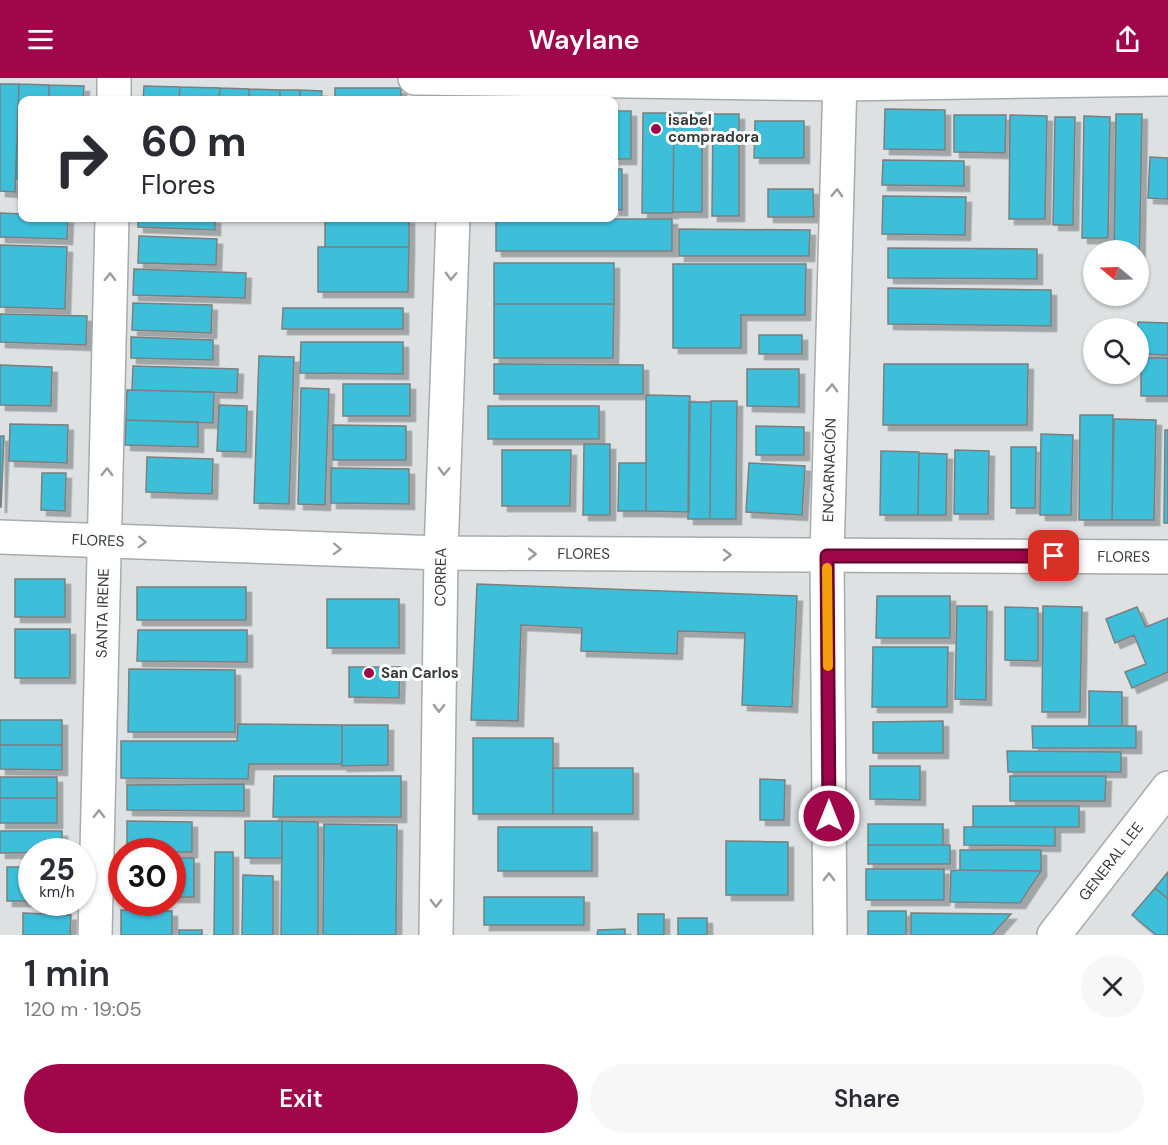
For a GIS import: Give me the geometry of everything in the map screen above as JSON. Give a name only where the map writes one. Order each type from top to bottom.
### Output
[{"type":"street","points":[[114,78],[114,96]]},
{"type":"street","points":[[415,78],[457,86],[1168,79]]},
{"type":"street","name":"ENCARNACIÓN","points":[[830,935],[827,556],[840,81]]},
{"type":"street","name":"SANTA IRENE","points":[[96,935],[112,222]]},
{"type":"street","name":"CORREA","points":[[436,935],[441,553],[453,222]]},
{"type":"street","name":"FLORES","points":[[0,537],[441,553],[1168,556]]},
{"type":"street","name":"GENERAL LEE","points":[[1062,932],[1168,788]]},
{"type":"building","points":[[0,84],[19,84],[15,192],[0,191]]},
{"type":"building","points":[[19,84],[49,85],[49,96],[19,96]]},
{"type":"building","points":[[49,85],[84,86],[83,96],[49,96]]},
{"type":"building","points":[[144,86],[180,87],[179,96],[143,96]]},
{"type":"building","points":[[180,87],[220,88],[219,96],[179,96]]},
{"type":"building","points":[[220,88],[249,89],[249,96],[219,96]]},
{"type":"building","points":[[335,88],[401,88],[401,96],[335,96]]},
{"type":"building","points":[[249,89],[280,90],[280,96],[249,96]]},
{"type":"building","points":[[280,90],[300,90],[300,96],[280,96]]},
{"type":"building","points":[[300,90],[322,91],[321,96],[300,96]]},
{"type":"building","points":[[885,109],[945,110],[945,150],[884,149]]},
{"type":"building","points":[[618,111],[631,111],[631,159],[618,159]]},
{"type":"building","points":[[643,113],[674,113],[673,213],[642,213]]},
{"type":"building","points":[[674,113],[702,113],[702,212],[673,212]]},
{"type":"building","points":[[713,114],[739,114],[739,216],[712,216]]},
{"type":"building","points":[[1116,114],[1142,114],[1140,240],[1114,240]]},
{"type":"building","points":[[954,115],[1006,115],[1005,153],[954,152]]},
{"type":"building","points":[[1010,115],[1047,116],[1045,219],[1009,219]]},
{"type":"building","points":[[18,116],[18,179],[16,179]]},
{"type":"building","points":[[1084,116],[1110,117],[1108,238],[1082,238]]},
{"type":"building","points":[[1055,117],[1075,117],[1073,225],[1053,225]]},
{"type":"building","points":[[755,121],[804,121],[804,158],[754,158]]},
{"type":"building","points":[[1150,157],[1168,158],[1168,199],[1148,198]]},
{"type":"building","points":[[883,160],[964,161],[964,186],[882,185]]},
{"type":"building","points":[[618,169],[622,169],[622,210],[618,210]]},
{"type":"building","points":[[768,189],[813,189],[814,217],[768,217]]},
{"type":"building","points":[[883,196],[966,197],[965,235],[882,234]]},
{"type":"building","points":[[0,213],[18,214],[18,222],[68,222],[67,239],[0,237]]},
{"type":"building","points":[[618,219],[672,219],[672,251],[496,251],[496,222],[618,222]]},
{"type":"building","points":[[138,222],[215,222],[215,230],[138,227]]},
{"type":"building","points":[[325,222],[409,222],[409,247],[325,247]]},
{"type":"building","points":[[679,229],[810,230],[809,256],[679,256]]},
{"type":"building","points":[[139,236],[217,239],[216,265],[138,263]]},
{"type":"building","points":[[0,245],[67,247],[65,309],[0,307]]},
{"type":"building","points":[[318,247],[409,247],[408,292],[318,292]]},
{"type":"building","points":[[888,248],[1037,249],[1037,279],[888,278]]},
{"type":"building","points":[[494,263],[614,263],[614,304],[494,304]]},
{"type":"building","points":[[673,264],[806,264],[805,315],[741,315],[741,348],[673,348]]},
{"type":"building","points":[[134,269],[246,273],[245,298],[133,295]]},
{"type":"building","points":[[888,288],[1051,290],[1051,326],[888,324]]},
{"type":"building","points":[[133,303],[212,305],[211,333],[132,330]]},
{"type":"building","points":[[494,304],[614,304],[613,358],[494,358]]},
{"type":"building","points":[[283,308],[403,308],[403,329],[282,329]]},
{"type":"building","points":[[0,314],[87,316],[86,345],[0,342]]},
{"type":"building","points":[[1149,322],[1168,323],[1168,355],[1149,354]]},
{"type":"building","points":[[759,335],[802,335],[802,354],[759,354]]},
{"type":"building","points":[[131,337],[213,340],[213,360],[131,358]]},
{"type":"building","points":[[301,342],[403,342],[403,374],[300,373]]},
{"type":"building","points":[[259,356],[294,357],[289,504],[254,503]]},
{"type":"building","points":[[1149,358],[1168,358],[1168,396],[1141,396],[1141,384],[1149,384]]},
{"type":"building","points":[[494,364],[643,365],[643,394],[494,394]]},
{"type":"building","points":[[884,364],[1028,364],[1027,425],[883,425]]},
{"type":"building","points":[[0,365],[52,367],[51,406],[0,405]]},
{"type":"building","points":[[133,366],[238,369],[237,393],[132,390]]},
{"type":"building","points":[[747,369],[799,369],[799,407],[747,406]]},
{"type":"building","points":[[343,384],[410,384],[410,416],[343,416]]},
{"type":"building","points":[[301,388],[329,389],[325,505],[298,504]]},
{"type":"building","points":[[127,390],[214,392],[213,423],[126,420]]},
{"type":"building","points":[[646,395],[690,396],[689,512],[646,511]]},
{"type":"building","points":[[711,401],[737,401],[736,519],[710,519]]},
{"type":"building","points":[[689,402],[711,402],[710,519],[688,519]]},
{"type":"building","points":[[219,405],[247,406],[246,452],[217,451]]},
{"type":"building","points":[[488,406],[599,406],[599,439],[488,439]]},
{"type":"building","points":[[1080,415],[1113,415],[1112,520],[1079,520]]},
{"type":"building","points":[[1114,419],[1156,420],[1154,520],[1112,520]]},
{"type":"building","points":[[126,420],[198,422],[198,447],[125,445]]},
{"type":"building","points":[[10,424],[68,425],[67,463],[9,461]]},
{"type":"building","points":[[333,425],[406,426],[406,460],[333,460]]},
{"type":"building","points":[[756,426],[804,427],[804,455],[756,455]]},
{"type":"building","points":[[1165,430],[1168,430],[1168,523],[1164,523]]},
{"type":"building","points":[[1041,434],[1073,435],[1071,515],[1040,515]]},
{"type":"building","points":[[0,436],[4,436],[1,507],[0,507]]},
{"type":"building","points":[[584,444],[610,444],[610,515],[583,515]]},
{"type":"building","points":[[1011,447],[1036,447],[1035,508],[1011,508]]},
{"type":"building","points":[[502,450],[571,450],[570,506],[502,506]]},
{"type":"building","points":[[955,450],[989,451],[988,514],[954,514]]},
{"type":"building","points":[[881,451],[919,452],[918,515],[880,515]]},
{"type":"building","points":[[919,453],[947,454],[946,515],[918,515]]},
{"type":"building","points":[[147,457],[213,459],[212,494],[146,492]]},
{"type":"building","points":[[619,463],[646,463],[646,511],[618,511]]},
{"type":"building","points":[[749,463],[805,466],[802,515],[746,512]]},
{"type":"building","points":[[331,468],[409,469],[409,504],[331,503]]},
{"type":"building","points":[[42,473],[66,473],[65,511],[41,510]]},
{"type":"building","points":[[15,579],[65,579],[65,617],[15,617]]},
{"type":"building","points":[[477,584],[797,596],[792,707],[742,705],[745,633],[678,631],[677,654],[581,651],[582,628],[521,625],[518,721],[471,720]]},
{"type":"building","points":[[137,587],[246,587],[246,620],[137,620]]},
{"type":"building","points":[[877,596],[950,596],[950,638],[876,638]]},
{"type":"building","points":[[327,599],[399,599],[399,648],[327,648]]},
{"type":"building","points":[[957,606],[987,606],[986,700],[955,699]]},
{"type":"building","points":[[1043,606],[1082,607],[1080,712],[1042,712]]},
{"type":"building","points":[[1005,607],[1038,608],[1038,661],[1005,660]]},
{"type":"building","points":[[1137,607],[1146,627],[1168,618],[1168,672],[1132,688],[1125,672],[1146,664],[1134,635],[1115,643],[1106,619]]},
{"type":"building","points":[[15,629],[70,629],[70,678],[15,678]]},
{"type":"building","points":[[138,630],[247,630],[247,662],[137,661]]},
{"type":"building","points":[[873,647],[948,647],[947,707],[872,707]]},
{"type":"building","points":[[349,667],[400,667],[399,698],[349,697]]},
{"type":"building","points":[[129,669],[235,670],[235,732],[128,732]]},
{"type":"building","points":[[1089,691],[1122,692],[1122,726],[1089,726]]},
{"type":"building","points":[[0,720],[62,720],[62,745],[0,745]]},
{"type":"building","points":[[943,721],[943,753],[873,753],[873,722]]},
{"type":"building","points":[[238,724],[342,725],[342,764],[249,764],[248,779],[121,778],[121,741],[237,741]]},
{"type":"building","points":[[342,725],[388,725],[388,765],[342,766]]},
{"type":"building","points":[[1032,726],[1136,726],[1136,748],[1033,748]]},
{"type":"building","points":[[473,738],[553,738],[553,814],[473,814]]},
{"type":"building","points":[[0,745],[62,745],[62,770],[0,769]]},
{"type":"building","points":[[1007,751],[1121,752],[1121,772],[1008,772]]},
{"type":"building","points":[[870,766],[920,766],[920,800],[870,799]]},
{"type":"building","points":[[553,768],[633,768],[633,814],[553,814]]},
{"type":"building","points":[[274,776],[401,776],[401,817],[273,817]]},
{"type":"building","points":[[1010,776],[1106,776],[1105,801],[1010,801]]},
{"type":"building","points":[[0,777],[57,777],[57,798],[0,798]]},
{"type":"building","points":[[760,779],[785,780],[784,820],[760,820]]},
{"type":"building","points":[[244,784],[244,811],[127,810],[127,785]]},
{"type":"building","points":[[0,798],[57,798],[57,823],[0,823]]},
{"type":"building","points":[[973,806],[1079,806],[1079,827],[973,827]]},
{"type":"building","points":[[127,821],[192,822],[192,852],[186,852],[186,838],[127,838]]},
{"type":"building","points":[[245,821],[282,821],[282,858],[245,858]]},
{"type":"building","points":[[282,821],[318,822],[318,935],[281,935]]},
{"type":"building","points":[[324,824],[397,825],[396,935],[323,935]]},
{"type":"building","points":[[868,824],[943,824],[943,845],[868,845]]},
{"type":"building","points":[[498,827],[592,827],[592,871],[498,871]]},
{"type":"building","points":[[964,827],[1055,827],[1055,846],[964,845]]},
{"type":"building","points":[[0,831],[62,831],[62,838],[18,838],[18,853],[0,853]]},
{"type":"building","points":[[726,841],[788,842],[788,895],[726,895]]},
{"type":"building","points":[[868,845],[950,845],[950,864],[868,864]]},
{"type":"building","points":[[960,850],[1041,850],[1041,871],[960,870]]},
{"type":"building","points":[[215,852],[233,852],[233,935],[214,935]]},
{"type":"building","points":[[186,858],[194,858],[194,897],[186,897]]},
{"type":"building","points":[[7,867],[18,867],[18,901],[7,901]]},
{"type":"building","points":[[866,869],[944,869],[944,900],[866,900]]},
{"type":"building","points":[[951,871],[1041,871],[1020,903],[950,902]]},
{"type":"building","points":[[1168,872],[1168,899],[1155,888]]},
{"type":"building","points":[[243,875],[273,876],[273,935],[242,935]]},
{"type":"building","points":[[1155,888],[1168,899],[1168,935],[1156,935],[1132,915]]},
{"type":"building","points":[[484,897],[584,897],[584,925],[484,925]]},
{"type":"building","points":[[868,911],[906,911],[906,935],[868,935]]},
{"type":"building","points":[[911,913],[1011,914],[992,935],[911,935]]},
{"type":"building","points":[[638,914],[664,914],[664,935],[638,935]]},
{"type":"building","points":[[23,916],[71,916],[70,935],[23,935]]},
{"type":"building","points":[[121,916],[172,916],[172,935],[121,935]]},
{"type":"building","points":[[678,918],[707,918],[707,935],[678,935]]},
{"type":"building","points":[[625,929],[625,935],[597,935],[598,930]]},
{"type":"building","points":[[179,930],[202,930],[202,935],[179,935]]},
{"type":"slow traffic","points":[[827,568],[828,666]]},
{"type":"place","name":"isabel compradora","points":[[656,129]]},
{"type":"place","name":"San Carlos","points":[[369,673]]},
{"type":"route","points":[[829,816],[827,556],[1054,556]]}]
